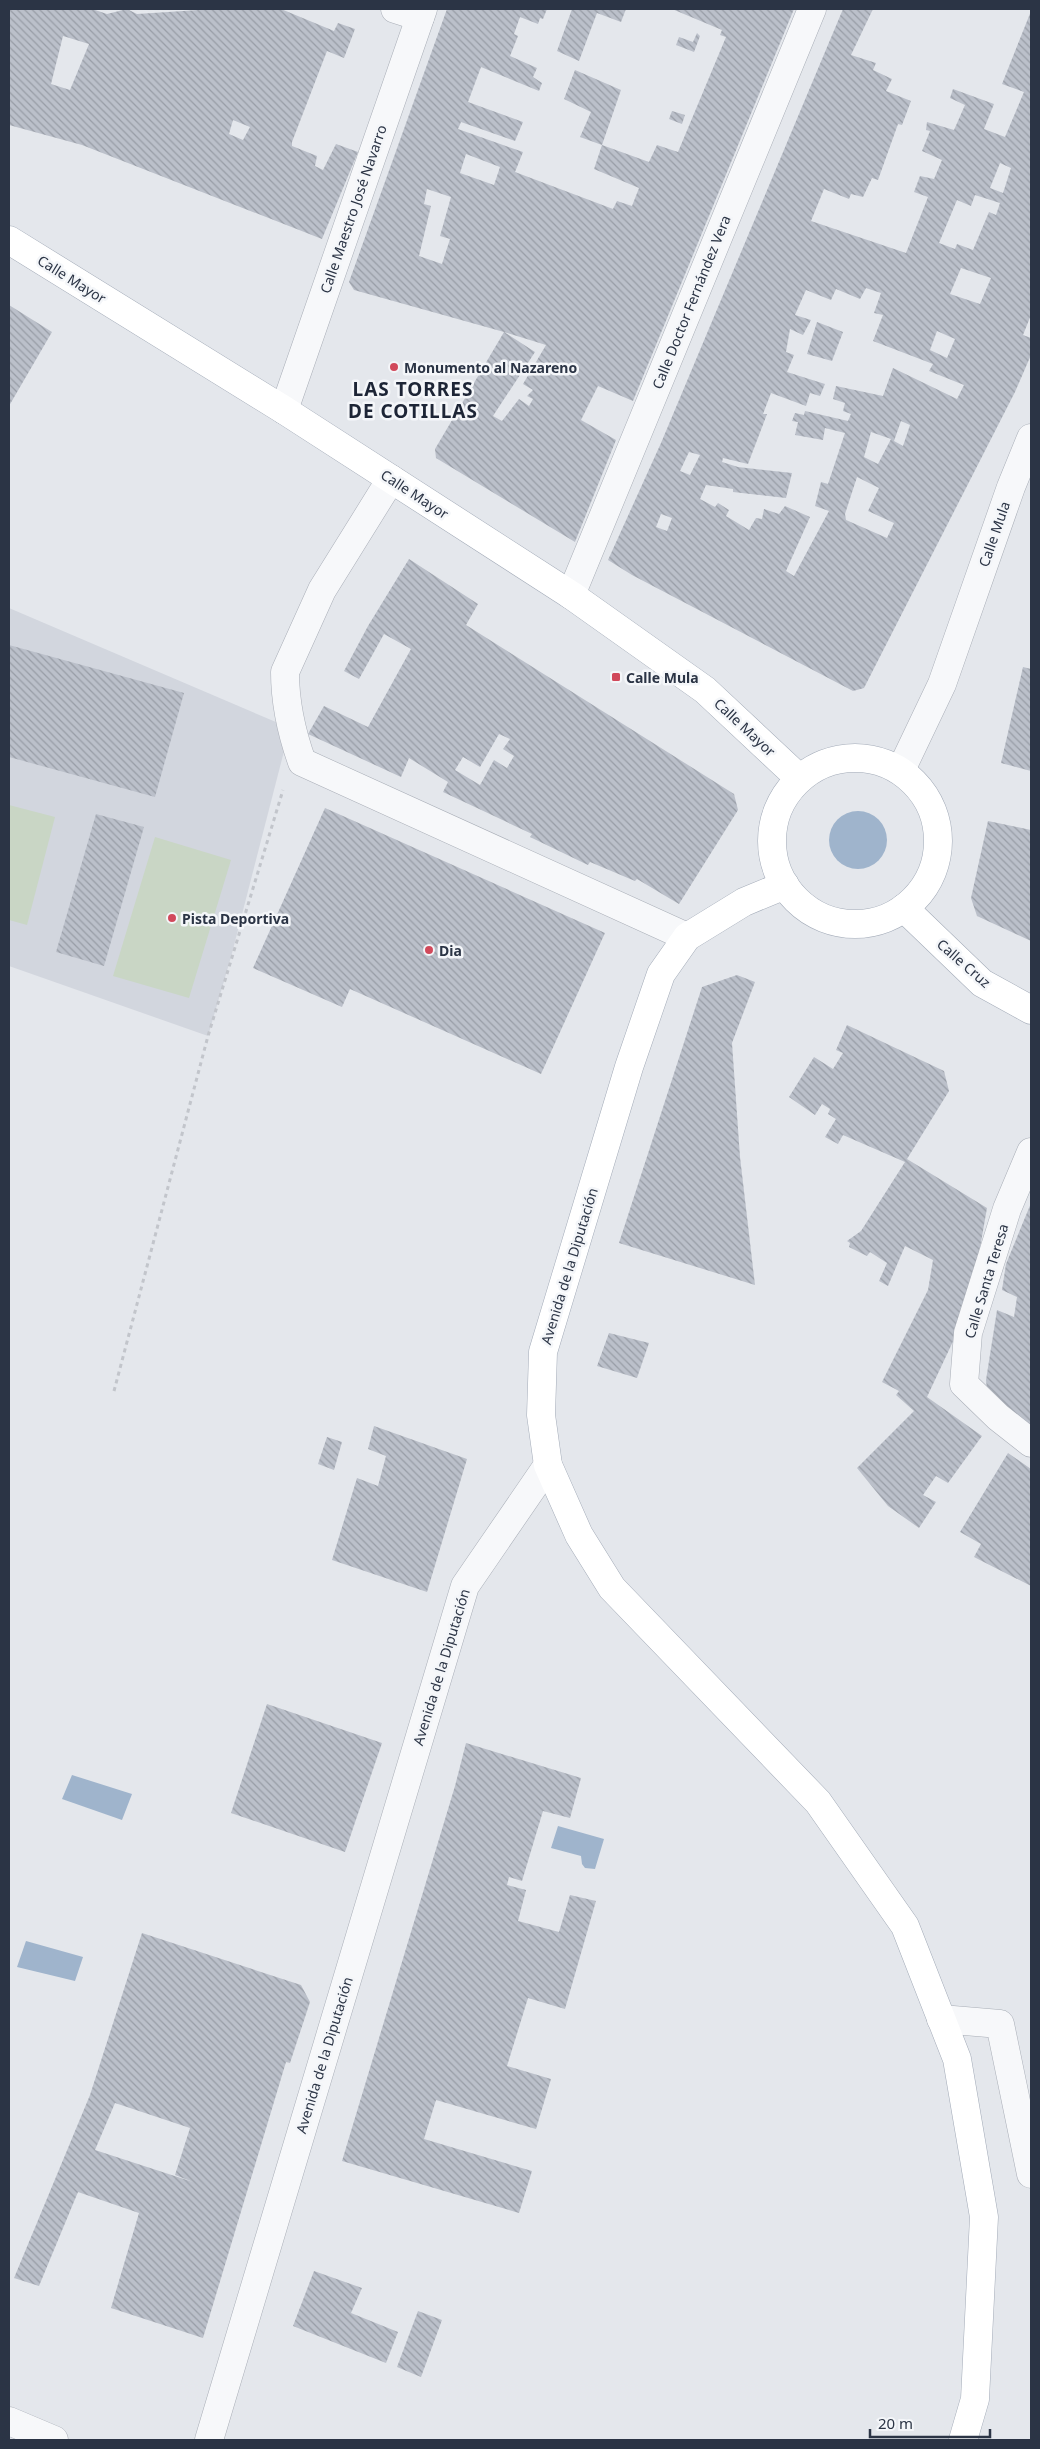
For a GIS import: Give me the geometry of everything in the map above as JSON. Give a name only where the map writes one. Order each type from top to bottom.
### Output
[{"type":"main road","name":"Calle Mayor","points":[[9,240],[284,410],[571,596],[705,690],[799,778]]},
{"type":"main road","points":[[848,757],[874,759],[901,770],[922,789],[936,814],[939,843],[934,872],[918,896],[896,915],[868,924],[839,924],[814,914],[793,898],[779,876],[772,850],[773,823],[783,798],[799,778],[822,764],[848,757]]},
{"type":"main road","name":"Avenida de la Diputación","points":[[548,1465],[541,1415],[543,1352],[628,1067],[661,974],[687,937],[744,902],[785,885]]},
{"type":"main road","name":"Calle Cruz","points":[[904,908],[982,983],[1031,1010]]},
{"type":"main road","points":[[548,1465],[579,1535],[612,1588],[823,1810],[905,1926],[957,2059],[984,2217],[975,2399],[963,2440]]},
{"type":"street","name":"Calle Doctor Fernández Vera","points":[[571,596],[812,9]]},
{"type":"street","name":"Calle Maestro José Navarro","points":[[284,410],[413,11]]},
{"type":"street","name":"Calle Mula","points":[[901,770],[942,684],[1011,487],[1031,438]]},
{"type":"street","points":[[391,479],[322,590],[285,672],[285,686],[300,754],[687,937]]},
{"type":"street","name":"Calle Santa Teresa","points":[[1031,1152],[1007,1209],[968,1334],[964,1384],[998,1417],[1031,1443]]},
{"type":"street","name":"Avenida de la Diputación","points":[[209,2440],[465,1586],[548,1465]]},
{"type":"street","points":[[941,2019],[1000,2024],[1031,2174]]},
{"type":"street","points":[[9,2421],[54,2440]]},
{"type":"path","points":[[114,1391],[208,1036],[300,754]]},
{"type":"shaded area","points":[[9,608],[290,728],[231,957],[208,1036],[9,966]]},
{"type":"green space","points":[[9,805],[55,817],[27,925],[9,920]]},
{"type":"green space","name":"Pista Deportiva","points":[[155,837],[231,860],[189,998],[113,976]]},
{"type":"water","points":[[858,811],[869,813],[882,824],[887,840],[885,851],[874,864],[858,869],[847,867],[834,856],[829,840],[831,829],[842,816]]},
{"type":"water","points":[[72,1775],[132,1794],[122,1820],[62,1799]]},
{"type":"water","points":[[558,1826],[604,1839],[595,1869],[585,1868],[582,1864],[581,1856],[551,1848]]},
{"type":"water","points":[[26,1941],[83,1957],[75,1981],[17,1967]]},
{"type":"building","points":[[9,9],[92,9],[107,14],[127,9],[137,14],[214,9],[281,9],[334,31],[338,23],[355,29],[344,58],[327,51],[292,142],[292,146],[317,156],[315,166],[323,170],[336,144],[358,152],[322,239],[82,145],[9,125]],"holes":[[[63,36],[89,44],[70,90],[51,84]],[[233,120],[250,127],[243,140],[229,134]]]},
{"type":"building","points":[[447,9],[547,9],[543,19],[540,18],[538,24],[520,17],[514,34],[518,36],[510,56],[537,68],[533,77],[542,83],[539,91],[481,67],[468,102],[523,122],[515,141],[461,122],[458,129],[523,152],[515,172],[613,209],[617,201],[632,206],[639,188],[594,169],[602,145],[649,162],[657,145],[678,152],[726,37],[720,35],[722,30],[672,9],[794,9],[633,401],[598,386],[581,420],[616,440],[575,542],[436,458],[435,449],[504,332],[354,290],[349,282]],"holes":[[[466,154],[500,167],[494,185],[460,173]],[[427,189],[451,197],[440,236],[450,239],[442,264],[419,256],[431,206],[424,204]],[[504,332],[546,345],[523,384],[533,390],[527,396],[533,399],[529,406],[519,399],[502,421],[493,416],[535,352]]]},
{"type":"building","points":[[572,9],[626,9],[621,22],[597,13],[579,61],[557,51]]},
{"type":"building","points":[[843,9],[873,9],[851,55],[876,63],[873,70],[892,79],[886,91],[911,101],[902,125],[898,124],[878,180],[872,178],[863,197],[851,194],[849,199],[824,189],[811,221],[906,253],[928,197],[914,192],[920,176],[934,179],[942,160],[922,151],[930,131],[926,130],[927,122],[954,130],[965,105],[950,98],[953,89],[994,104],[984,129],[1005,137],[1024,92],[1002,84],[1031,11],[1031,315],[1023,335],[1031,338],[1031,355],[1015,392],[864,688],[853,691],[632,575],[608,560],[661,443]],"holes":[[[1000,163],[1011,168],[1003,193],[990,188]],[[975,195],[1000,203],[996,215],[989,212],[973,250],[957,244],[955,249],[939,243],[957,200],[971,206]],[[961,268],[991,278],[980,304],[950,294]],[[866,288],[881,293],[874,313],[883,315],[873,341],[933,364],[929,371],[964,385],[957,399],[893,368],[883,396],[836,386],[833,399],[845,403],[843,411],[851,414],[848,421],[805,411],[804,415],[795,413],[792,421],[798,422],[795,435],[823,440],[825,428],[845,433],[828,484],[821,482],[815,506],[829,511],[794,576],[786,571],[810,517],[785,506],[779,514],[764,509],[762,519],[756,518],[749,530],[726,516],[729,510],[718,503],[715,507],[700,499],[706,485],[733,489],[733,492],[786,498],[792,473],[738,467],[722,462],[723,458],[748,464],[767,414],[763,414],[771,393],[806,406],[810,393],[820,396],[825,384],[787,372],[794,355],[786,352],[790,329],[803,335],[811,320],[795,315],[806,290],[831,300],[836,289],[860,299]],[[937,331],[955,339],[947,358],[930,350]],[[901,421],[910,425],[903,446],[894,441]],[[871,432],[891,439],[878,464],[864,457]],[[689,452],[700,455],[690,475],[680,471]],[[857,477],[879,488],[868,511],[894,523],[887,538],[846,520],[845,514]],[[661,514],[672,518],[667,531],[656,527]]]},
{"type":"building","points":[[697,33],[700,36],[694,52],[676,45],[679,37],[693,42]]},
{"type":"building","points":[[575,70],[621,90],[602,145],[580,137],[591,112],[564,99]]},
{"type":"building","points":[[672,111],[685,115],[682,124],[669,119]]},
{"type":"building","points":[[9,305],[52,332],[9,406]]},
{"type":"building","points":[[817,322],[843,332],[832,361],[807,354]]},
{"type":"building","points":[[409,559],[478,604],[466,625],[734,794],[738,810],[679,904],[637,879],[635,881],[590,862],[588,865],[530,837],[532,834],[443,792],[448,782],[409,758],[401,777],[308,734],[324,706],[368,727],[411,649],[384,634],[359,679],[344,671],[368,626]],"holes":[[[499,734],[510,739],[503,749],[514,756],[507,768],[494,760],[480,785],[455,770],[463,757],[480,767]]]},
{"type":"building","points":[[9,645],[184,693],[155,797],[9,757]]},
{"type":"building","points":[[1023,667],[1031,669],[1031,771],[1001,763]]},
{"type":"building","name":"Dia","points":[[325,808],[605,933],[541,1074],[350,989],[342,1007],[253,968]]},
{"type":"building","points":[[96,814],[144,827],[104,966],[56,952]]},
{"type":"building","points":[[988,821],[1031,830],[1031,941],[977,916],[971,898]]},
{"type":"building","points":[[737,975],[755,982],[732,1043],[740,1157],[755,1285],[619,1243],[702,987]]},
{"type":"building","points":[[847,1025],[944,1071],[949,1091],[907,1159],[987,1208],[970,1305],[927,1397],[982,1436],[948,1483],[936,1476],[923,1495],[936,1502],[919,1528],[888,1506],[857,1468],[914,1411],[896,1395],[899,1391],[882,1382],[928,1290],[933,1260],[905,1246],[888,1286],[879,1281],[887,1263],[870,1252],[867,1256],[849,1247],[850,1243],[847,1241],[861,1231],[905,1162],[843,1135],[838,1144],[825,1137],[836,1119],[828,1114],[830,1109],[822,1104],[815,1115],[789,1097],[814,1057],[833,1069],[843,1053],[836,1050]]},
{"type":"building","points":[[1031,1203],[1031,1438],[988,1400],[986,1380],[997,1310],[1014,1317],[1017,1297],[1002,1290],[1006,1264]]},
{"type":"building","points":[[609,1333],[649,1343],[637,1378],[597,1366]]},
{"type":"building","points":[[374,1426],[467,1459],[427,1592],[332,1560],[357,1478],[378,1486],[386,1456],[368,1449]]},
{"type":"building","points":[[327,1437],[342,1442],[334,1470],[318,1464]]},
{"type":"building","points":[[1008,1453],[1031,1469],[1031,1586],[974,1557],[981,1544],[960,1532]]},
{"type":"building","points":[[267,1704],[382,1743],[345,1852],[231,1813]]},
{"type":"building","points":[[466,1743],[581,1778],[570,1818],[543,1811],[522,1881],[509,1877],[507,1885],[526,1890],[518,1921],[559,1932],[570,1895],[596,1901],[565,2009],[528,1998],[507,2066],[551,2079],[536,2129],[436,2100],[424,2139],[532,2171],[519,2213],[342,2161],[455,1786]]},
{"type":"building","points":[[142,1933],[301,1985],[310,2002],[290,2063],[286,2062],[203,2338],[111,2308],[139,2213],[78,2192],[39,2286],[14,2278],[90,2095]],"holes":[[[115,2103],[190,2128],[175,2175],[193,2182],[95,2150]]]},
{"type":"building","points":[[314,2271],[362,2288],[351,2313],[398,2332],[386,2363],[293,2326]]},
{"type":"building","points":[[418,2311],[442,2320],[421,2377],[397,2367]]},
{"type":"place","name":"Monumento al Nazareno","points":[[394,367]]},
{"type":"place","name":"Calle Mula","points":[[616,677]]},
{"type":"place","name":"Pista Deportiva","points":[[172,918]]},
{"type":"place","name":"Dia","points":[[429,950]]},
{"type":"district","name":"LAS TORRES DE COTILLAS","points":[[413,400]]}]
